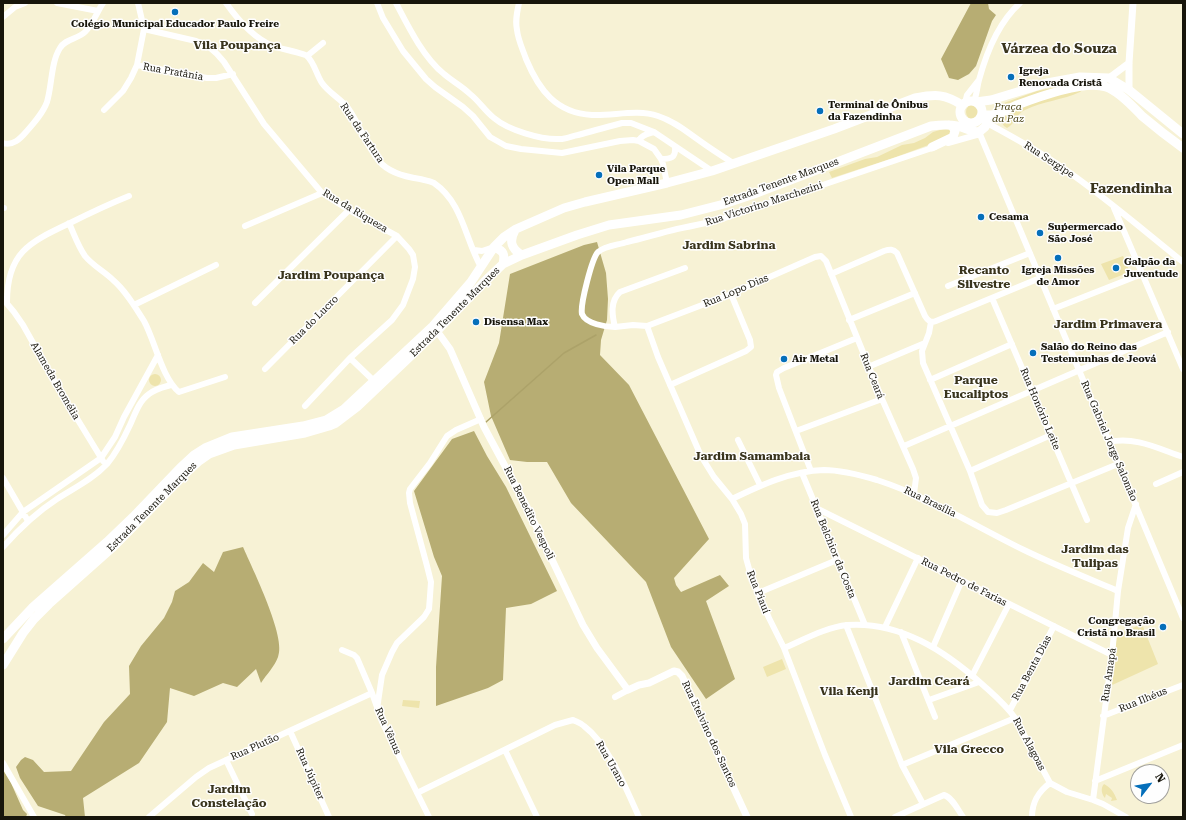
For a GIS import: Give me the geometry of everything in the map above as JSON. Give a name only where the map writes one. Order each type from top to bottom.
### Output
[{"type":"main road","points":[[966,126],[960,115],[960,108],[969,103],[991,100],[1047,83],[1080,77],[1108,78],[1129,90],[1183,134]]},
{"type":"main road","name":"Estrada Tenente Marques","points":[[966,126],[967,123],[974,124],[984,118],[995,115],[1042,95],[1094,86],[1107,87],[1123,98],[1154,126],[1183,148]]},
{"type":"main road","name":"Estrada Tenente Marques","points":[[3,639],[32,608],[133,517],[194,455],[205,448],[232,437],[303,426],[326,420],[344,409],[433,326],[467,286],[494,247],[504,237],[516,229],[564,208],[712,171],[915,98],[929,95],[939,95],[969,103]]},
{"type":"main road","points":[[969,103],[981,106],[985,128],[979,133]]},
{"type":"main road","points":[[932,147],[953,137],[955,129],[949,125]]},
{"type":"main road","name":"Estrada Tenente Marques","points":[[3,665],[23,633],[34,619],[112,548],[199,461],[208,454],[234,445],[305,433],[325,428],[336,423],[353,410],[437,331],[494,272],[504,264],[522,255],[609,225],[681,215],[724,204],[754,194],[930,126],[966,126],[979,133]]},
{"type":"main road","points":[[516,229],[511,240],[517,252],[522,255]]},
{"type":"main road","points":[[494,247],[500,249],[502,252],[504,264]]},
{"type":"main road","points":[[481,267],[485,270],[494,272]]},
{"type":"street","points":[[3,16],[15,7],[25,3]]},
{"type":"street","points":[[57,3],[98,11]]},
{"type":"street","points":[[3,143],[14,143],[21,138],[40,114],[46,104],[54,63],[60,48],[63,44],[85,32],[103,3]]},
{"type":"street","points":[[104,110],[123,91],[131,78],[136,65],[144,29],[138,3]]},
{"type":"street","points":[[226,3],[239,20],[260,39],[272,46],[307,56],[323,43]]},
{"type":"street","points":[[377,3],[383,18],[403,52],[426,79],[473,116],[490,137],[506,146],[536,151],[562,153],[620,141],[633,140],[654,149],[664,164],[667,183]]},
{"type":"street","points":[[396,3],[411,31],[435,66],[443,74],[462,87],[493,118],[505,126],[517,131],[545,138],[560,139],[622,123],[631,123],[654,132],[712,171]]},
{"type":"street","points":[[519,3],[516,18],[520,44],[536,80],[550,99],[560,105],[592,115],[647,113],[664,118],[682,128],[733,163]]},
{"type":"street","points":[[969,103],[977,94],[978,81],[993,41],[1012,10],[1020,3]]},
{"type":"street","points":[[1129,90],[1133,3]]},
{"type":"street","name":"Rua da Riqueza","points":[[144,29],[196,41],[208,46],[217,54],[233,74],[264,124],[322,193],[349,210],[397,236],[413,255],[415,267],[410,290],[392,320],[350,358],[305,406]]},
{"type":"street","name":"Rua da Fartura","points":[[307,56],[322,83],[347,106],[379,162],[398,174],[432,182],[448,196],[461,220],[474,250],[476,259],[481,267]]},
{"type":"street","points":[[1108,78],[1129,64]]},
{"type":"street","name":"Rua Pratânia","points":[[136,65],[207,78],[216,78],[233,74]]},
{"type":"street","name":"Rua Sergipe","points":[[984,118],[1063,168],[1114,206],[1183,262]]},
{"type":"street","points":[[639,142],[644,135],[654,132]]},
{"type":"street","name":"Rua Victorino Marchezini","points":[[615,327],[607,327],[591,322],[584,316],[582,311],[587,281],[592,264],[596,255],[602,250],[645,237],[705,224],[932,147],[979,133]]},
{"type":"street","name":"Rua Gabriel Jorge Salomão","points":[[979,133],[1183,618]]},
{"type":"street","points":[[661,159],[670,159],[674,156],[676,150],[675,147]]},
{"type":"street","points":[[245,226],[322,193]]},
{"type":"street","points":[[5,301],[14,266],[19,255],[28,245],[69,223],[129,196]]},
{"type":"street","points":[[1114,206],[1183,369]]},
{"type":"street","points":[[255,303],[349,210]]},
{"type":"street","points":[[69,223],[77,242],[86,256],[119,285],[134,305],[145,324],[172,387],[178,392],[226,377]]},
{"type":"street","name":"Rua do Lucro","points":[[265,369],[397,236]]},
{"type":"street","points":[[474,250],[482,251],[494,247]]},
{"type":"street","points":[[831,274],[884,250],[894,250],[897,253],[924,316],[931,322],[1040,278]]},
{"type":"street","points":[[948,286],[1030,253]]},
{"type":"street","name":"Rua Lopo Dias","points":[[648,326],[731,294],[815,257],[821,256],[824,258]]},
{"type":"street","name":"Rua Ceará","points":[[824,258],[868,367],[915,473],[916,483],[914,494]]},
{"type":"street","points":[[134,305],[216,265]]},
{"type":"street","points":[[648,326],[633,325],[615,327],[612,303],[614,298],[620,292],[685,268]]},
{"type":"street","points":[[1054,310],[1142,274]]},
{"type":"street","points":[[849,320],[915,293]]},
{"type":"street","points":[[670,385],[749,349],[751,345],[750,340],[731,294]]},
{"type":"street","name":"Rua Honório Leite","points":[[992,298],[1087,520]]},
{"type":"street","name":"Alameda Bromélia","points":[[5,301],[23,325],[59,389],[106,465]]},
{"type":"street","points":[[931,322],[930,333],[922,351],[922,358],[930,380],[970,471],[982,506],[988,512],[992,514],[997,513],[1118,464]]},
{"type":"street","name":"Rua Piauí","points":[[648,326],[656,352],[688,430],[701,456],[714,477],[732,499],[741,514],[745,524],[746,558],[751,576],[784,648],[825,755],[851,817]]},
{"type":"street","name":"Rua Benedito Vespoli","points":[[437,331],[450,349],[481,419],[527,507],[583,624],[597,648],[628,690]]},
{"type":"street","points":[[904,446],[1168,332]]},
{"type":"street","points":[[811,471],[776,379],[776,375],[780,370],[857,338]]},
{"type":"street","points":[[868,367],[925,343]]},
{"type":"street","points":[[930,380],[1012,344]]},
{"type":"street","points":[[3,535],[23,512],[101,458],[115,437],[124,417],[158,355]]},
{"type":"street","points":[[350,358],[374,381]]},
{"type":"street","points":[[3,547],[28,521],[56,500],[85,482],[106,465],[118,449],[137,409],[144,398],[150,393],[171,385]]},
{"type":"street","points":[[796,431],[882,399]]},
{"type":"street","points":[[377,708],[382,675],[392,652],[397,643],[424,618],[429,609],[430,582],[428,566],[410,502],[410,489],[430,463],[447,436],[456,430],[481,419]]},
{"type":"street","points":[[970,471],[1051,435]]},
{"type":"street","points":[[738,440],[760,485]]},
{"type":"street","points":[[1109,442],[1124,440],[1135,441],[1183,457]]},
{"type":"street","name":"Rua Brasília","points":[[732,499],[760,485],[802,473],[824,470],[849,472],[914,494],[1024,550],[1118,591]]},
{"type":"street","points":[[1156,484],[1183,472]]},
{"type":"street","name":"Rua Belchior da Costa","points":[[802,473],[865,625]]},
{"type":"street","points":[[3,478],[28,521]]},
{"type":"street","name":"Rua Amapá","points":[[1093,800],[1112,655],[1118,591],[1128,528],[1136,504]]},
{"type":"street","name":"Rua Pedro de Farias","points":[[816,508],[1112,655]]},
{"type":"street","points":[[885,627],[918,558]]},
{"type":"street","points":[[758,593],[837,560]]},
{"type":"street","points":[[933,647],[962,580]]},
{"type":"street","points":[[972,676],[1009,604]]},
{"type":"street","points":[[846,625],[902,765],[923,804]]},
{"type":"street","name":"Rua Alagoas","points":[[784,648],[830,629],[846,625],[885,627],[901,632],[933,647],[972,676],[1010,710],[1050,782],[1067,792],[1112,808],[1126,817]]},
{"type":"street","name":"Rua Benta Dias","points":[[1010,710],[1054,626]]},
{"type":"street","points":[[901,632],[936,717]]},
{"type":"street","name":"Rua Vênus","points":[[342,650],[354,655],[357,658],[383,724],[429,817]]},
{"type":"street","name":"Rua Etelvino dos Santos","points":[[615,697],[639,685],[649,683],[674,671],[678,672],[682,676],[747,817]]},
{"type":"street","points":[[929,700],[979,682]]},
{"type":"street","name":"Rua Ilhéus","points":[[1103,716],[1183,684]]},
{"type":"street","name":"Rua Plutão","points":[[149,817],[196,777],[209,768],[372,693]]},
{"type":"street","points":[[902,765],[1015,718]]},
{"type":"street","name":"Rua Urano","points":[[505,750],[555,725],[573,720],[584,725],[605,749],[621,778],[639,817]]},
{"type":"street","name":"Rua Júpiter","points":[[290,731],[329,817]]},
{"type":"street","points":[[1096,781],[1183,745]]},
{"type":"street","points":[[417,792],[505,750],[537,817]]},
{"type":"street","points":[[226,760],[252,814]]},
{"type":"street","points":[[3,763],[34,817]]},
{"type":"street","points":[[1032,817],[1034,802],[1040,791],[1050,782]]},
{"type":"street","points":[[895,817],[946,795],[963,817]]},
{"type":"green space","name":"Praça da Paz","points":[[1078,84],[1084,89],[1080,92],[1022,111],[1007,128],[993,110],[1001,104],[1037,91]]},
{"type":"green space","points":[[974,104],[981,109],[982,112],[977,119],[974,120],[967,115],[966,112],[971,105]]},
{"type":"green space","points":[[947,128],[953,130],[952,135],[934,143],[832,178],[829,172],[865,159],[877,157],[902,145],[914,143],[933,132]]},
{"type":"green space","name":"Galpão da Juventude","points":[[1123,256],[1130,272],[1109,280],[1101,264]]},
{"type":"green space","points":[[153,374],[157,374],[161,380],[157,386],[153,386],[149,382],[149,378]]},
{"type":"green space","points":[[1142,624],[1158,664],[1110,686],[1117,635]]},
{"type":"green space","points":[[782,659],[786,669],[767,677],[763,667]]},
{"type":"green space","points":[[403,700],[420,701],[419,708],[402,706]]},
{"type":"green space","points":[[1104,784],[1112,790],[1117,800],[1111,801],[1112,798],[1106,794],[1105,798],[1104,797],[1102,789]]},
{"type":"shaded area","points":[[971,3],[988,3],[989,9],[996,15],[992,21],[976,66],[969,74],[958,80],[949,78],[941,59]]},
{"type":"shaded area","points":[[597,242],[606,273],[608,299],[607,320],[601,340],[600,355],[629,385],[709,539],[674,578],[676,585],[681,592],[720,575],[729,586],[706,601],[735,679],[706,699],[671,647],[646,582],[571,503],[547,462],[510,460],[491,416],[484,382],[499,343],[510,274],[584,245]]},
{"type":"shaded area","points":[[474,431],[506,487],[557,591],[531,604],[506,608],[503,680],[488,688],[436,706],[436,667],[442,576],[434,557],[414,491],[452,439]]},
{"type":"shaded area","points":[[243,547],[267,603],[278,635],[279,648],[277,660],[261,683],[256,669],[237,687],[223,683],[194,696],[170,688],[167,722],[139,763],[83,798],[85,817],[66,817],[65,815],[38,806],[20,778],[16,767],[21,760],[25,757],[33,760],[44,772],[71,771],[104,722],[130,694],[129,666],[141,646],[164,618],[172,602],[175,591],[189,582],[203,563],[214,572],[223,552]]},
{"type":"shaded area","points":[[3,770],[11,783],[23,810],[27,814],[26,817],[3,817]]},
{"type":"waterway","points":[[486,422],[564,353],[596,335]]},
{"type":"place","name":"Colégio Municipal Educador Paulo Freire","points":[[175,12]]},
{"type":"place","name":"Igreja Renovada Cristã","points":[[1011,77]]},
{"type":"place","name":"Terminal de Ônibus da Fazendinha","points":[[820,111]]},
{"type":"place","name":"Vila Parque Open Mall","points":[[599,175]]},
{"type":"place","name":"Cesama","points":[[981,217]]},
{"type":"place","name":"Suṕermercado São José","points":[[1040,233]]},
{"type":"place","name":"Igreja Missões de Amor","points":[[1058,258]]},
{"type":"place","name":"Galpão da Juventude","points":[[1116,268]]},
{"type":"place","name":"Disensa Max","points":[[476,322]]},
{"type":"place","name":"Salão do Reino das Testemunhas de Jeová","points":[[1033,353]]},
{"type":"place","name":"Air Metal","points":[[784,359]]},
{"type":"place","name":"Congregação Cristã no Brasil","points":[[1163,627]]},
{"type":"district","name":"Vila Poupança","points":[[237,45]]},
{"type":"district","name":"Várzea do Souza","points":[[1059,49]]},
{"type":"district","name":"Fazendinha","points":[[1131,189]]},
{"type":"district","name":"Jardim Sabrina","points":[[729,245]]},
{"type":"district","name":"Jardim Poupança","points":[[331,275]]},
{"type":"district","name":"Recanto Silvestre","points":[[984,277]]},
{"type":"district","name":"Jardim Primavera","points":[[1108,324]]},
{"type":"district","name":"Parque Eucaliptos","points":[[976,387]]},
{"type":"district","name":"Jardim Samambaia","points":[[752,456]]},
{"type":"district","name":"Jardim das Tulipas","points":[[1095,556]]},
{"type":"district","name":"Jardim Ceará","points":[[929,681]]},
{"type":"district","name":"Vila Kenji","points":[[849,691]]},
{"type":"district","name":"Vila Grecco","points":[[969,749]]},
{"type":"district","name":"Jardim Constelação","points":[[229,796]]}]
